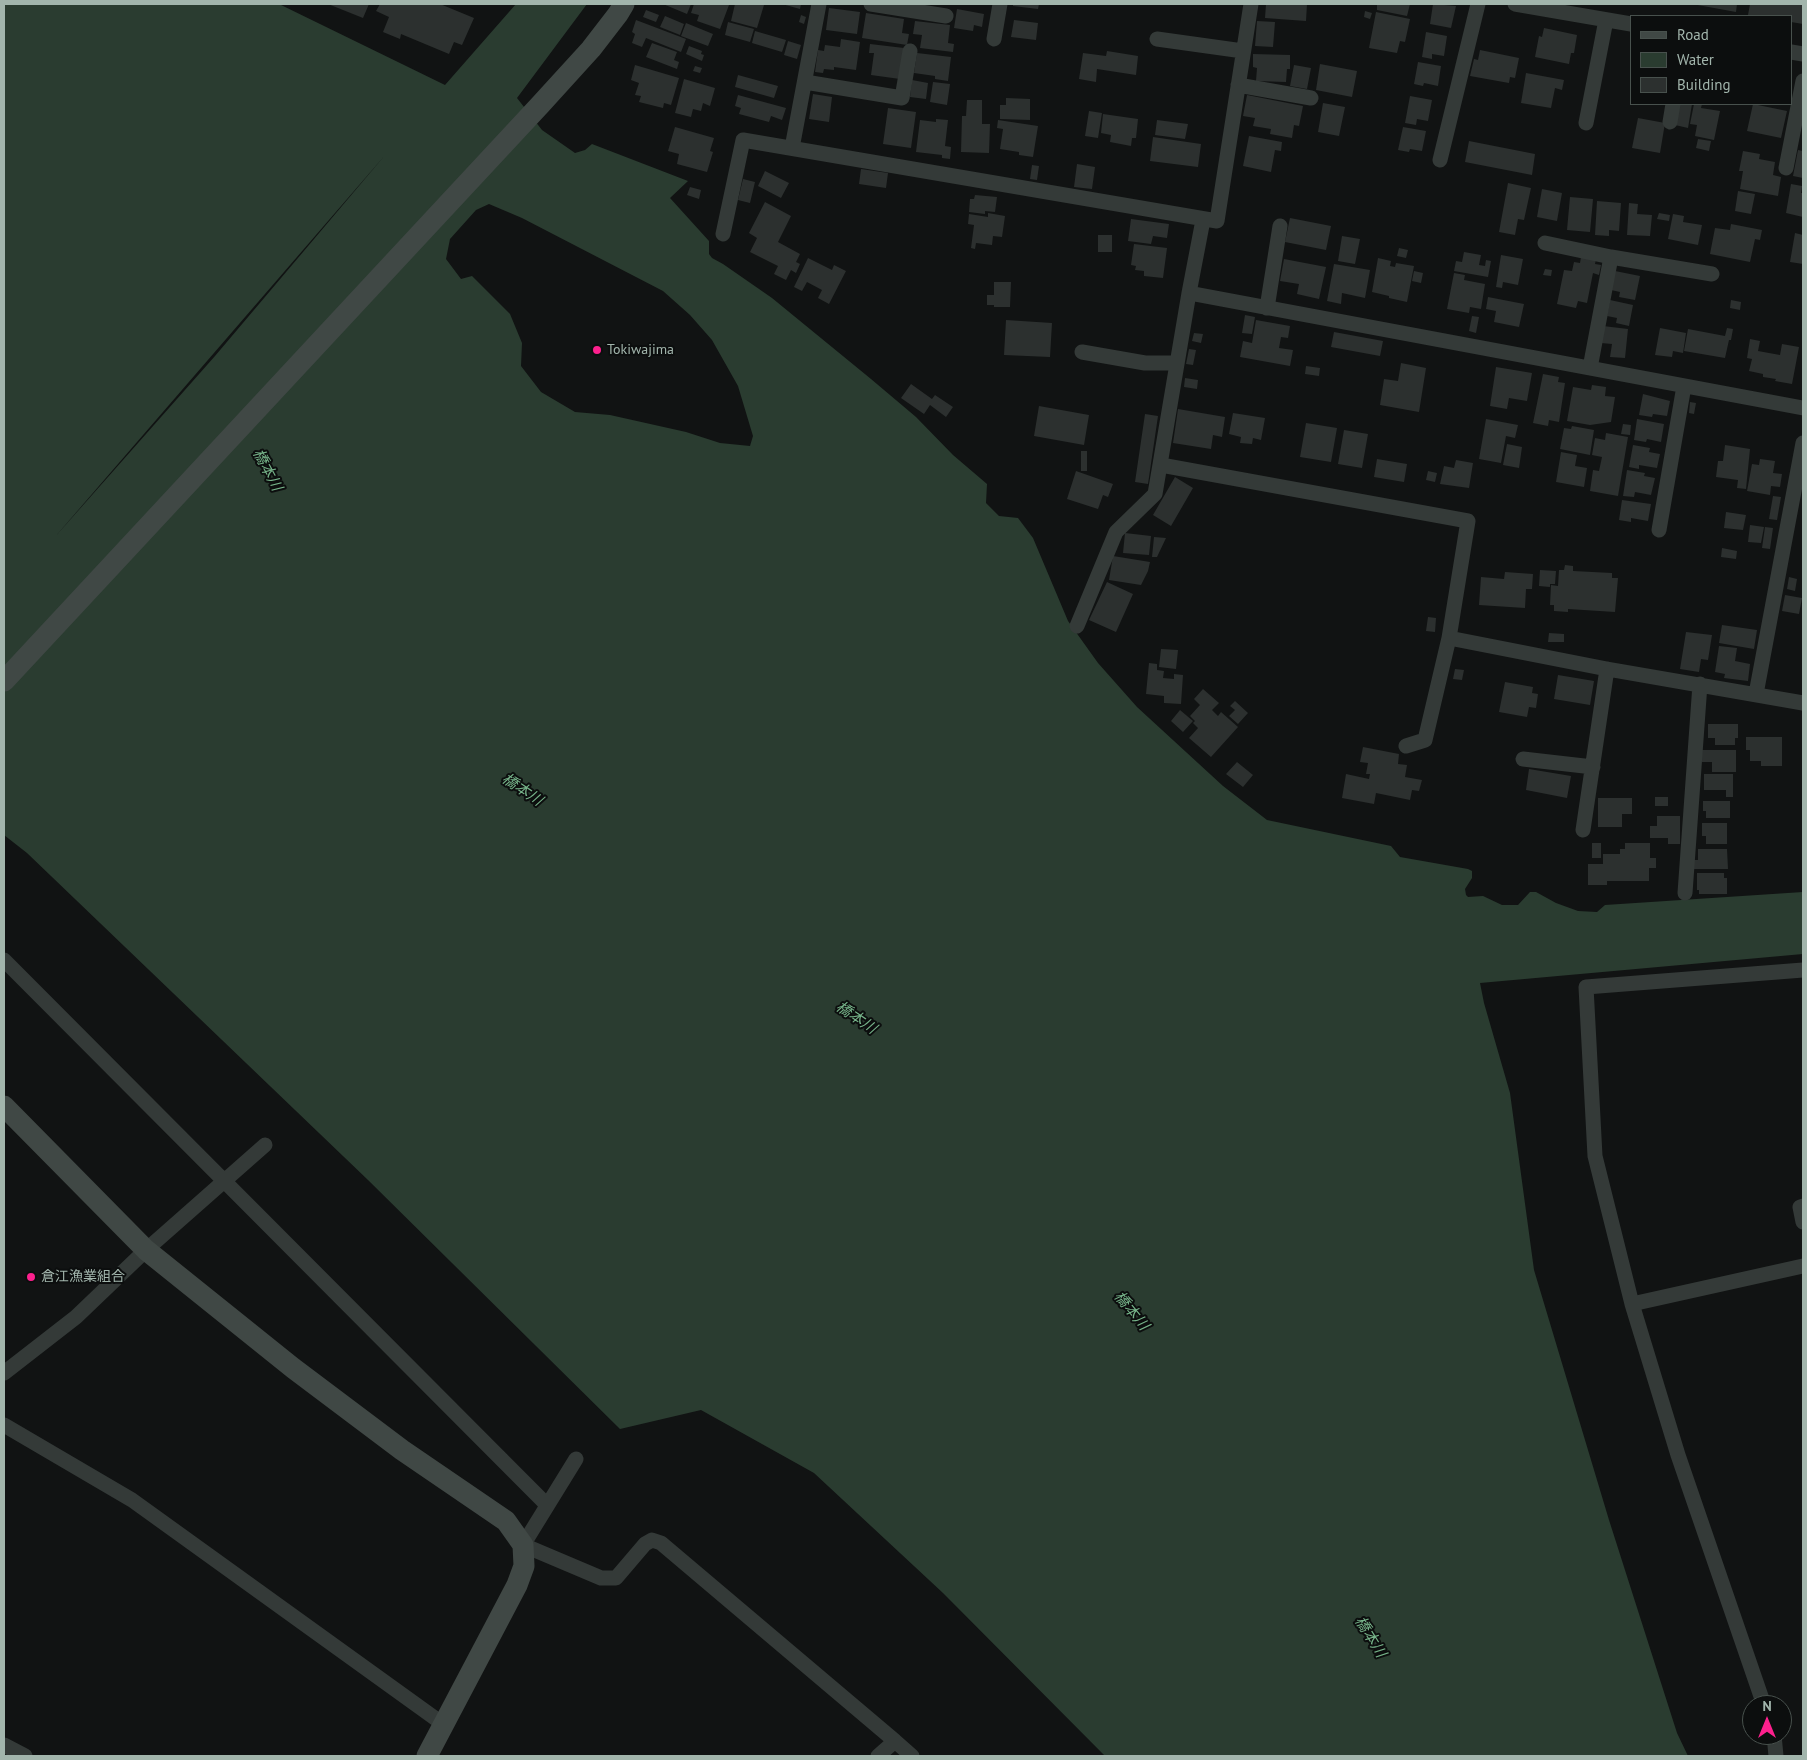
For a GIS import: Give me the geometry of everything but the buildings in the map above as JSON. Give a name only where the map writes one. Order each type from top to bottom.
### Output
[{"type":"street","points":[[4,682],[540,105],[591,49],[624,4]]},
{"type":"street","points":[[792,148],[819,4]]},
{"type":"street","points":[[871,4],[946,16]]},
{"type":"street","points":[[994,39],[1000,4]]},
{"type":"street","points":[[722,234],[743,140],[1216,221],[1251,4]]},
{"type":"street","points":[[1440,160],[1478,4]]},
{"type":"street","points":[[1515,4],[1630,24]]},
{"type":"street","points":[[1586,123],[1606,20]]},
{"type":"street","points":[[1157,39],[1243,51]]},
{"type":"street","points":[[804,82],[902,98],[910,51]]},
{"type":"street","points":[[1786,168],[1803,81]]},
{"type":"street","points":[[1238,85],[1311,98]]},
{"type":"street","points":[[1670,122],[1673,105]]},
{"type":"street","points":[[1077,626],[1116,532],[1155,494],[1189,293],[1204,220]]},
{"type":"street","points":[[1268,308],[1280,226]]},
{"type":"street","points":[[1545,243],[1611,257],[1712,274]]},
{"type":"street","points":[[1590,368],[1611,257]]},
{"type":"street","points":[[1189,293],[1803,408]]},
{"type":"street","points":[[1082,352],[1146,364],[1177,364]]},
{"type":"street","points":[[1658,530],[1684,386]]},
{"type":"street","points":[[1756,694],[1803,443]]},
{"type":"street","points":[[1161,465],[1468,521],[1449,638],[1425,740],[1406,746]]},
{"type":"street","points":[[1449,638],[1803,703]]},
{"type":"street","points":[[1583,830],[1607,668]]},
{"type":"street","points":[[1685,893],[1700,684]]},
{"type":"street","points":[[1524,759],[1593,767]]},
{"type":"street","points":[[4,960],[547,1505]]},
{"type":"street","points":[[1761,1695],[1678,1455],[1632,1304],[1595,1156],[1586,987],[1803,970]]},
{"type":"street","points":[[4,1106],[146,1250],[292,1368],[402,1450],[506,1521],[523,1545],[601,1578],[616,1578],[645,1544],[652,1540],[661,1543],[912,1756]]},
{"type":"street","points":[[4,1373],[76,1317],[146,1250],[265,1145]]},
{"type":"street","points":[[1803,1206],[1800,1207],[1803,1222]]},
{"type":"street","points":[[1632,1304],[1803,1266]]},
{"type":"street","points":[[4,1424],[132,1500],[443,1724]]},
{"type":"street","points":[[427,1756],[517,1586],[524,1566],[523,1545],[576,1459]]},
{"type":"street","points":[[878,1756],[895,1740]]},
{"type":"street","points":[[4,1745],[25,1756]]},
{"type":"water","name":"橋本川","points":[[4,4],[279,4],[445,85],[516,4],[587,4],[517,98],[542,130],[575,153],[585,150],[592,144],[688,181],[670,198],[709,241],[709,254],[712,258],[772,298],[871,379],[916,417],[953,455],[987,484],[986,503],[999,516],[1018,518],[1033,538],[1068,621],[1098,663],[1137,707],[1223,786],[1267,820],[1391,846],[1400,857],[1468,869],[1472,871],[1472,878],[1465,889],[1466,895],[1468,897],[1483,896],[1502,905],[1518,905],[1530,892],[1536,892],[1556,903],[1578,911],[1597,912],[1605,905],[1803,892],[1803,954],[1480,983],[1510,1093],[1534,1270],[1609,1520],[1677,1733],[1688,1756],[1105,1756],[943,1593],[814,1473],[701,1410],[620,1429],[368,1180],[27,853],[4,835]],"holes":[[[386,154],[215,356],[54,538]],[[489,204],[522,218],[663,291],[690,315],[712,340],[738,386],[753,436],[750,446],[720,443],[686,432],[610,415],[575,412],[541,392],[521,366],[522,343],[510,314],[472,276],[461,279],[446,259],[450,239],[476,210]]]},
{"type":"place","name":"Tokiwajima","points":[[597,350]]},
{"type":"place","name":"倉江漁業組合","points":[[31,1277]]}]
